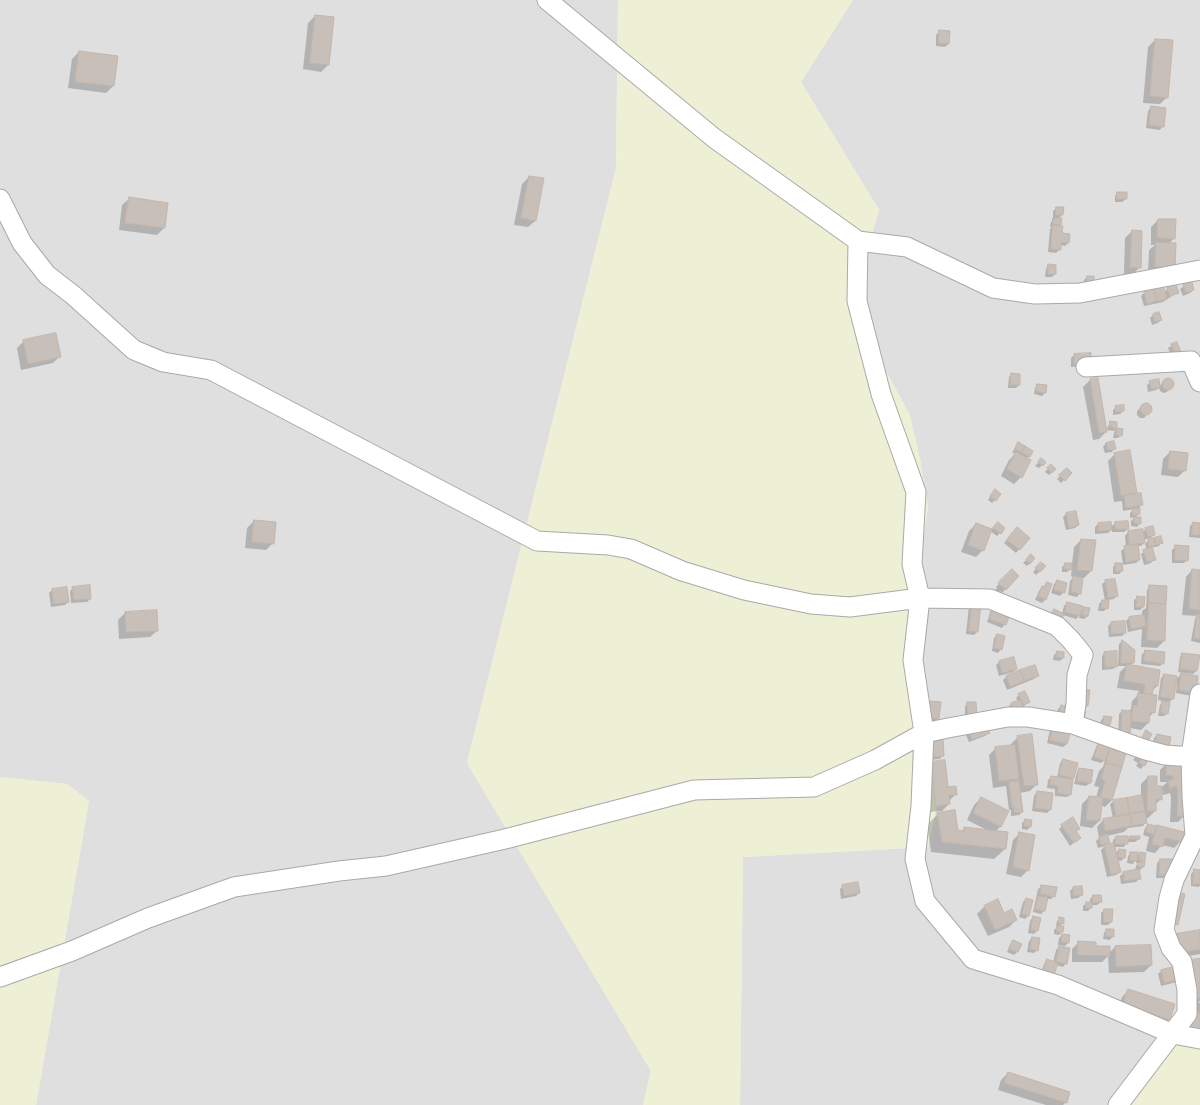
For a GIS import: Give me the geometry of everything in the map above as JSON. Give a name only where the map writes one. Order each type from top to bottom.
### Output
[{"type":"street","points":[[547,0],[714,138],[858,241],[907,247],[994,288],[1035,294],[1080,293],[1200,270]]},
{"type":"street","points":[[0,199],[22,243],[47,275],[74,295],[134,350],[163,362],[212,370],[537,541],[608,545],[631,549],[689,573],[744,590],[811,604],[850,607],[920,598],[990,599],[1056,626],[1071,640],[1083,655],[1077,675],[1076,704],[1073,724]]},
{"type":"street","points":[[858,241],[857,301],[881,394],[916,492],[912,564],[920,598],[913,660],[924,733],[921,806],[915,859],[925,901],[973,959],[1058,985],[1173,1034],[1200,1039]]},
{"type":"street","points":[[1086,367],[1191,361],[1200,382]]},
{"type":"street","points":[[1118,1105],[1187,1014],[1188,990],[1182,962],[1171,948],[1164,930],[1174,880],[1198,834],[1192,796],[1191,756],[1200,694]]},
{"type":"street","points":[[0,977],[72,951],[148,918],[234,886],[386,866],[506,839],[694,790],[814,787],[875,760],[924,733],[948,728],[1008,717],[1028,717],[1073,724],[1146,750],[1178,756],[1191,756]]},
{"type":"shaded area","points":[[0,0],[618,0],[616,168],[467,763],[651,1071],[643,1105],[36,1105],[89,801],[67,784],[0,777]]},
{"type":"shaded area","points":[[853,0],[1200,0],[1200,1037],[1118,1105],[740,1105],[743,857],[928,847],[913,595],[928,508],[920,459],[910,415],[851,308],[879,210],[801,82]]},
{"type":"green space","points":[[618,0],[853,0],[801,82],[879,210],[851,308],[910,416],[920,459],[928,508],[913,595],[937,806],[928,847],[743,857],[740,1105],[643,1105],[651,1071],[467,763],[616,168]]},
{"type":"green space","points":[[0,777],[67,784],[89,801],[36,1105],[0,1105]]},
{"type":"green space","points":[[1173,1034],[1200,1037],[1200,1105],[1118,1105]]},
{"type":"building","points":[[315,15],[334,17],[329,65],[310,63]]},
{"type":"building","points":[[939,30],[950,31],[949,44],[938,43]]},
{"type":"building","points":[[1155,39],[1173,40],[1168,98],[1150,96]]},
{"type":"building","points":[[79,51],[118,56],[114,86],[75,82]]},
{"type":"building","points":[[1151,106],[1166,108],[1164,127],[1149,125]]},
{"type":"building","points":[[529,176],[544,178],[536,221],[521,218]]},
{"type":"building","points":[[1117,192],[1127,192],[1127,199],[1117,199]]},
{"type":"building","points":[[129,197],[168,203],[165,228],[125,223]]},
{"type":"building","points":[[1056,207],[1064,207],[1063,215],[1056,215]]},
{"type":"building","points":[[1053,218],[1062,218],[1061,225],[1053,224]]},
{"type":"building","points":[[1158,219],[1176,219],[1175,239],[1157,238]]},
{"type":"building","points":[[1053,225],[1063,226],[1062,233],[1070,234],[1069,243],[1061,242],[1061,250],[1051,249]]},
{"type":"building","points":[[1132,230],[1142,231],[1141,268],[1130,267]]},
{"type":"building","points":[[1156,242],[1176,243],[1175,268],[1155,267]]},
{"type":"building","points":[[1048,264],[1056,265],[1056,274],[1048,274]]},
{"type":"building","points":[[1087,276],[1094,276],[1094,285],[1087,285]]},
{"type":"building","points":[[1192,282],[1194,290],[1186,293],[1183,285]]},
{"type":"building","points":[[1176,285],[1179,293],[1170,296],[1167,288]]},
{"type":"building","points":[[1164,287],[1167,299],[1157,301],[1154,289]]},
{"type":"building","points":[[1154,289],[1157,301],[1147,304],[1144,292]]},
{"type":"building","points":[[1159,312],[1162,320],[1155,322],[1153,314]]},
{"type":"building","points":[[56,333],[61,357],[28,364],[23,340]]},
{"type":"building","points":[[1177,342],[1182,355],[1176,358],[1171,344]]},
{"type":"building","points":[[1091,353],[1091,364],[1074,364],[1074,354]]},
{"type":"building","points":[[1011,373],[1020,374],[1020,385],[1011,385]]},
{"type":"building","points":[[1098,378],[1107,432],[1099,433],[1090,379]]},
{"type":"building","points":[[1168,378],[1172,380],[1174,384],[1172,388],[1168,390],[1164,388],[1162,384],[1164,380]]},
{"type":"building","points":[[1159,379],[1160,388],[1151,389],[1149,381]]},
{"type":"building","points":[[1037,384],[1047,385],[1046,393],[1036,391]]},
{"type":"building","points":[[1144,403],[1148,403],[1152,409],[1148,415],[1144,415],[1140,411],[1140,407]]},
{"type":"building","points":[[1124,405],[1124,411],[1116,412],[1115,406]]},
{"type":"building","points":[[1110,421],[1117,422],[1117,428],[1110,427]]},
{"type":"building","points":[[1117,428],[1123,429],[1122,436],[1116,435]]},
{"type":"building","points":[[1114,441],[1116,449],[1108,450],[1106,443]]},
{"type":"building","points":[[1018,442],[1025,446],[1021,452],[1015,449]]},
{"type":"building","points":[[1025,446],[1033,451],[1030,457],[1021,452]]},
{"type":"building","points":[[1130,450],[1137,493],[1121,496],[1114,453]]},
{"type":"building","points":[[1170,451],[1188,453],[1186,471],[1168,469]]},
{"type":"building","points":[[1016,452],[1031,460],[1022,478],[1007,469]]},
{"type":"building","points":[[1041,458],[1046,462],[1043,466],[1038,462]]},
{"type":"building","points":[[1051,464],[1056,469],[1052,473],[1047,468]]},
{"type":"building","points":[[1067,468],[1072,473],[1065,481],[1059,475]]},
{"type":"building","points":[[995,489],[1001,494],[996,501],[990,497]]},
{"type":"building","points":[[1141,493],[1143,505],[1126,508],[1124,496]]},
{"type":"building","points":[[1140,508],[1140,514],[1133,515],[1132,509]]},
{"type":"building","points":[[1076,511],[1079,525],[1069,528],[1066,513]]},
{"type":"building","points":[[1134,517],[1141,517],[1141,524],[1134,523]]},
{"type":"building","points":[[254,520],[276,522],[274,544],[252,542]]},
{"type":"building","points":[[1128,521],[1129,529],[1115,529],[1115,522]]},
{"type":"building","points":[[998,522],[1005,528],[1001,534],[993,528]]},
{"type":"building","points":[[1111,522],[1112,530],[1098,531],[1098,523]]},
{"type":"building","points":[[1193,522],[1200,523],[1200,535],[1192,535]]},
{"type":"building","points":[[976,523],[992,529],[984,551],[968,545]]},
{"type":"building","points":[[1153,526],[1155,535],[1148,537],[1145,528]]},
{"type":"building","points":[[1017,527],[1030,538],[1020,550],[1007,540]]},
{"type":"building","points":[[1143,529],[1145,543],[1129,545],[1128,531]]},
{"type":"building","points":[[1161,536],[1163,543],[1156,545],[1154,538]]},
{"type":"building","points":[[1154,538],[1156,545],[1149,547],[1148,540]]},
{"type":"building","points":[[1081,539],[1096,540],[1092,571],[1077,570]]},
{"type":"building","points":[[1138,544],[1140,560],[1126,562],[1124,546]]},
{"type":"building","points":[[1175,545],[1189,546],[1188,561],[1175,560]]},
{"type":"building","points":[[1152,547],[1156,560],[1147,562],[1143,550]]},
{"type":"building","points":[[1031,554],[1035,558],[1030,564],[1026,560]]},
{"type":"building","points":[[1041,562],[1046,566],[1040,572],[1035,568]]},
{"type":"building","points":[[1065,563],[1072,563],[1072,570],[1064,569]]},
{"type":"building","points":[[1115,563],[1122,563],[1123,571],[1116,572]]},
{"type":"building","points":[[1012,569],[1019,576],[1006,590],[998,583]]},
{"type":"building","points":[[1192,569],[1200,570],[1200,610],[1189,609]]},
{"type":"building","points":[[1073,576],[1083,578],[1081,594],[1071,592]]},
{"type":"building","points":[[1115,579],[1118,596],[1108,598],[1105,580]]},
{"type":"building","points":[[1057,580],[1067,583],[1065,593],[1054,590]]},
{"type":"building","points":[[1047,582],[1052,584],[1046,600],[1038,596],[1042,586],[1044,587]]},
{"type":"building","points":[[90,585],[91,599],[74,600],[72,587]]},
{"type":"building","points":[[1149,585],[1167,586],[1166,604],[1149,603]]},
{"type":"building","points":[[67,587],[69,602],[53,604],[52,589]]},
{"type":"building","points":[[1137,596],[1145,597],[1144,607],[1136,607]]},
{"type":"building","points":[[1102,600],[1109,600],[1108,609],[1101,608]]},
{"type":"building","points":[[972,602],[981,603],[978,632],[969,631]]},
{"type":"building","points":[[1067,602],[1083,606],[1080,616],[1065,612]]},
{"type":"building","points":[[1149,603],[1166,604],[1165,641],[1147,640]]},
{"type":"building","points":[[994,606],[1011,612],[1006,625],[989,619]]},
{"type":"building","points":[[1084,607],[1090,608],[1088,616],[1082,615]]},
{"type":"building","points":[[1054,609],[1064,614],[1058,626],[1048,621]]},
{"type":"building","points":[[157,610],[158,631],[126,632],[125,612]]},
{"type":"building","points":[[1197,614],[1200,615],[1200,639],[1194,638]]},
{"type":"building","points":[[1144,615],[1146,626],[1131,629],[1129,617]]},
{"type":"building","points":[[1125,621],[1126,633],[1111,634],[1111,622]]},
{"type":"building","points":[[997,634],[1005,636],[1002,650],[994,648]]},
{"type":"building","points":[[1122,640],[1135,650],[1134,663],[1121,663]]},
{"type":"building","points":[[1145,650],[1165,652],[1164,664],[1144,661]]},
{"type":"building","points":[[1057,651],[1064,652],[1064,658],[1056,657]]},
{"type":"building","points":[[1117,651],[1117,667],[1105,667],[1104,652]]},
{"type":"building","points":[[1182,653],[1200,655],[1197,671],[1180,669]]},
{"type":"building","points":[[1014,657],[1017,669],[1002,673],[999,661]]},
{"type":"building","points":[[1127,664],[1160,670],[1158,686],[1154,686],[1152,694],[1144,693],[1145,684],[1124,681]]},
{"type":"building","points":[[1035,665],[1039,676],[1025,681],[1020,670]]},
{"type":"building","points":[[1020,670],[1025,681],[1010,687],[1006,676]]},
{"type":"building","points":[[1181,673],[1198,676],[1196,693],[1179,690]]},
{"type":"building","points":[[1164,674],[1177,676],[1174,699],[1160,697]]},
{"type":"building","points":[[1081,689],[1090,690],[1088,706],[1079,705]]},
{"type":"building","points":[[1025,691],[1030,702],[1024,705],[1018,694]]},
{"type":"building","points":[[1138,693],[1157,695],[1155,713],[1150,712],[1149,723],[1131,721],[1133,705],[1137,706]]},
{"type":"building","points":[[1021,700],[1024,712],[1014,714],[1011,703]]},
{"type":"building","points":[[930,701],[941,702],[939,719],[927,717]]},
{"type":"building","points":[[1162,701],[1170,702],[1168,714],[1161,713]]},
{"type":"building","points":[[967,702],[976,702],[977,718],[968,718]]},
{"type":"building","points":[[1061,705],[1071,707],[1068,721],[1059,719]]},
{"type":"building","points":[[1122,710],[1131,711],[1130,739],[1121,739]]},
{"type":"building","points":[[1104,716],[1112,717],[1110,725],[1103,725]]},
{"type":"building","points":[[986,724],[990,733],[972,740],[968,731]]},
{"type":"building","points":[[1053,726],[1071,730],[1067,744],[1050,740]]},
{"type":"building","points":[[1146,730],[1152,734],[1148,741],[1142,738]]},
{"type":"building","points":[[1032,734],[1038,785],[1024,786],[1017,736]]},
{"type":"building","points":[[1157,734],[1171,737],[1168,753],[1154,750]]},
{"type":"building","points":[[943,739],[944,756],[930,757],[928,741]]},
{"type":"building","points":[[1100,740],[1111,744],[1105,761],[1094,757]]},
{"type":"building","points":[[1015,745],[1019,779],[999,781],[995,747]]},
{"type":"building","points":[[1110,748],[1126,753],[1122,767],[1106,763]]},
{"type":"building","points":[[1138,753],[1149,757],[1145,766],[1139,763],[1141,759],[1136,757]]},
{"type":"building","points":[[1063,759],[1078,763],[1074,778],[1059,775]]},
{"type":"building","points":[[945,760],[948,787],[956,786],[957,795],[949,795],[950,804],[936,806],[931,762]]},
{"type":"building","points":[[1167,762],[1183,763],[1186,816],[1177,816],[1178,790],[1176,786],[1170,789],[1168,781],[1174,778],[1173,776],[1166,775]]},
{"type":"building","points":[[1106,763],[1122,767],[1112,800],[1100,797],[1105,781],[1101,779]]},
{"type":"building","points":[[1079,768],[1093,770],[1091,783],[1077,781]]},
{"type":"building","points":[[1051,776],[1073,779],[1071,795],[1057,793],[1058,786],[1050,785]]},
{"type":"building","points":[[1148,776],[1157,776],[1157,786],[1162,786],[1162,800],[1156,799],[1156,811],[1147,811]]},
{"type":"building","points":[[1019,781],[1023,812],[1014,813],[1009,782]]},
{"type":"building","points":[[1037,791],[1053,793],[1051,810],[1035,808]]},
{"type":"building","points":[[1142,795],[1145,811],[1130,814],[1127,798]]},
{"type":"building","points":[[1089,796],[1103,797],[1100,821],[1086,820]]},
{"type":"building","points":[[981,797],[1009,811],[1001,827],[973,813]]},
{"type":"building","points":[[1127,798],[1130,814],[1116,817],[1113,800]]},
{"type":"building","points":[[955,810],[958,830],[964,831],[964,827],[1008,832],[1006,849],[942,842],[937,813]]},
{"type":"building","points":[[1145,811],[1147,823],[1132,826],[1130,814]]},
{"type":"building","points":[[1130,814],[1132,826],[1105,831],[1103,819]]},
{"type":"building","points":[[1073,817],[1080,829],[1076,831],[1081,838],[1074,843],[1061,825]]},
{"type":"building","points":[[1025,819],[1032,820],[1031,827],[1024,826]]},
{"type":"building","points":[[1148,824],[1156,826],[1154,834],[1146,832]]},
{"type":"building","points":[[1157,825],[1184,832],[1182,842],[1165,838],[1163,847],[1152,844]]},
{"type":"building","points":[[1019,832],[1035,835],[1029,871],[1013,867]]},
{"type":"building","points":[[1107,834],[1110,843],[1101,845],[1099,837]]},
{"type":"building","points":[[1116,836],[1128,836],[1128,844],[1115,844]]},
{"type":"building","points":[[1130,836],[1140,836],[1140,839],[1130,839]]},
{"type":"building","points":[[1114,843],[1121,872],[1111,875],[1104,845]]},
{"type":"building","points":[[1119,849],[1126,850],[1125,858],[1118,857]]},
{"type":"building","points":[[1130,852],[1138,852],[1137,861],[1130,860]]},
{"type":"building","points":[[1140,852],[1146,853],[1145,861],[1139,860]]},
{"type":"building","points":[[1160,859],[1176,859],[1175,876],[1159,875]]},
{"type":"building","points":[[1138,862],[1145,862],[1144,867],[1138,867]]},
{"type":"building","points":[[1139,869],[1141,879],[1124,881],[1123,872]]},
{"type":"building","points":[[1194,869],[1200,870],[1200,884],[1193,884]]},
{"type":"building","points":[[858,882],[860,893],[844,896],[842,885]]},
{"type":"building","points":[[1041,885],[1057,887],[1055,897],[1040,894]]},
{"type":"building","points":[[1082,886],[1083,895],[1073,896],[1073,887]]},
{"type":"building","points":[[1172,891],[1185,894],[1178,925],[1166,923]]},
{"type":"building","points":[[1093,895],[1101,895],[1102,902],[1093,903]]},
{"type":"building","points":[[1038,896],[1048,897],[1045,911],[1035,909]]},
{"type":"building","points":[[1026,898],[1033,900],[1029,916],[1022,914]]},
{"type":"building","points":[[998,899],[1004,913],[1012,909],[1017,920],[995,930],[984,906]]},
{"type":"building","points":[[1086,902],[1092,902],[1092,908],[1086,908]]},
{"type":"building","points":[[1104,909],[1113,909],[1112,922],[1104,922]]},
{"type":"building","points":[[1033,916],[1041,918],[1038,931],[1031,930]]},
{"type":"building","points":[[1059,917],[1064,918],[1064,924],[1059,923]]},
{"type":"building","points":[[1057,926],[1064,926],[1063,932],[1057,932]]},
{"type":"building","points":[[1106,929],[1114,929],[1114,937],[1106,936]]},
{"type":"building","points":[[1200,930],[1200,949],[1179,953],[1176,934]]},
{"type":"building","points":[[1062,934],[1070,935],[1069,943],[1061,942]]},
{"type":"building","points":[[1032,937],[1040,938],[1038,951],[1030,949]]},
{"type":"building","points":[[1013,940],[1022,944],[1018,952],[1009,949]]},
{"type":"building","points":[[1078,941],[1096,942],[1096,946],[1110,946],[1110,956],[1078,955]]},
{"type":"building","points":[[1151,945],[1152,965],[1116,967],[1115,946]]},
{"type":"building","points":[[1059,946],[1070,948],[1067,964],[1056,962]]},
{"type":"building","points":[[1047,959],[1058,963],[1053,978],[1042,974]]},
{"type":"building","points":[[1200,959],[1200,998],[1190,999],[1185,960]]},
{"type":"building","points":[[1178,966],[1181,979],[1164,983],[1161,970]]},
{"type":"building","points":[[1128,989],[1175,1004],[1170,1020],[1123,1005]]},
{"type":"building","points":[[1191,1011],[1200,1013],[1200,1030],[1188,1028]]},
{"type":"building","points":[[1008,1072],[1070,1092],[1067,1103],[1004,1083]]}]
